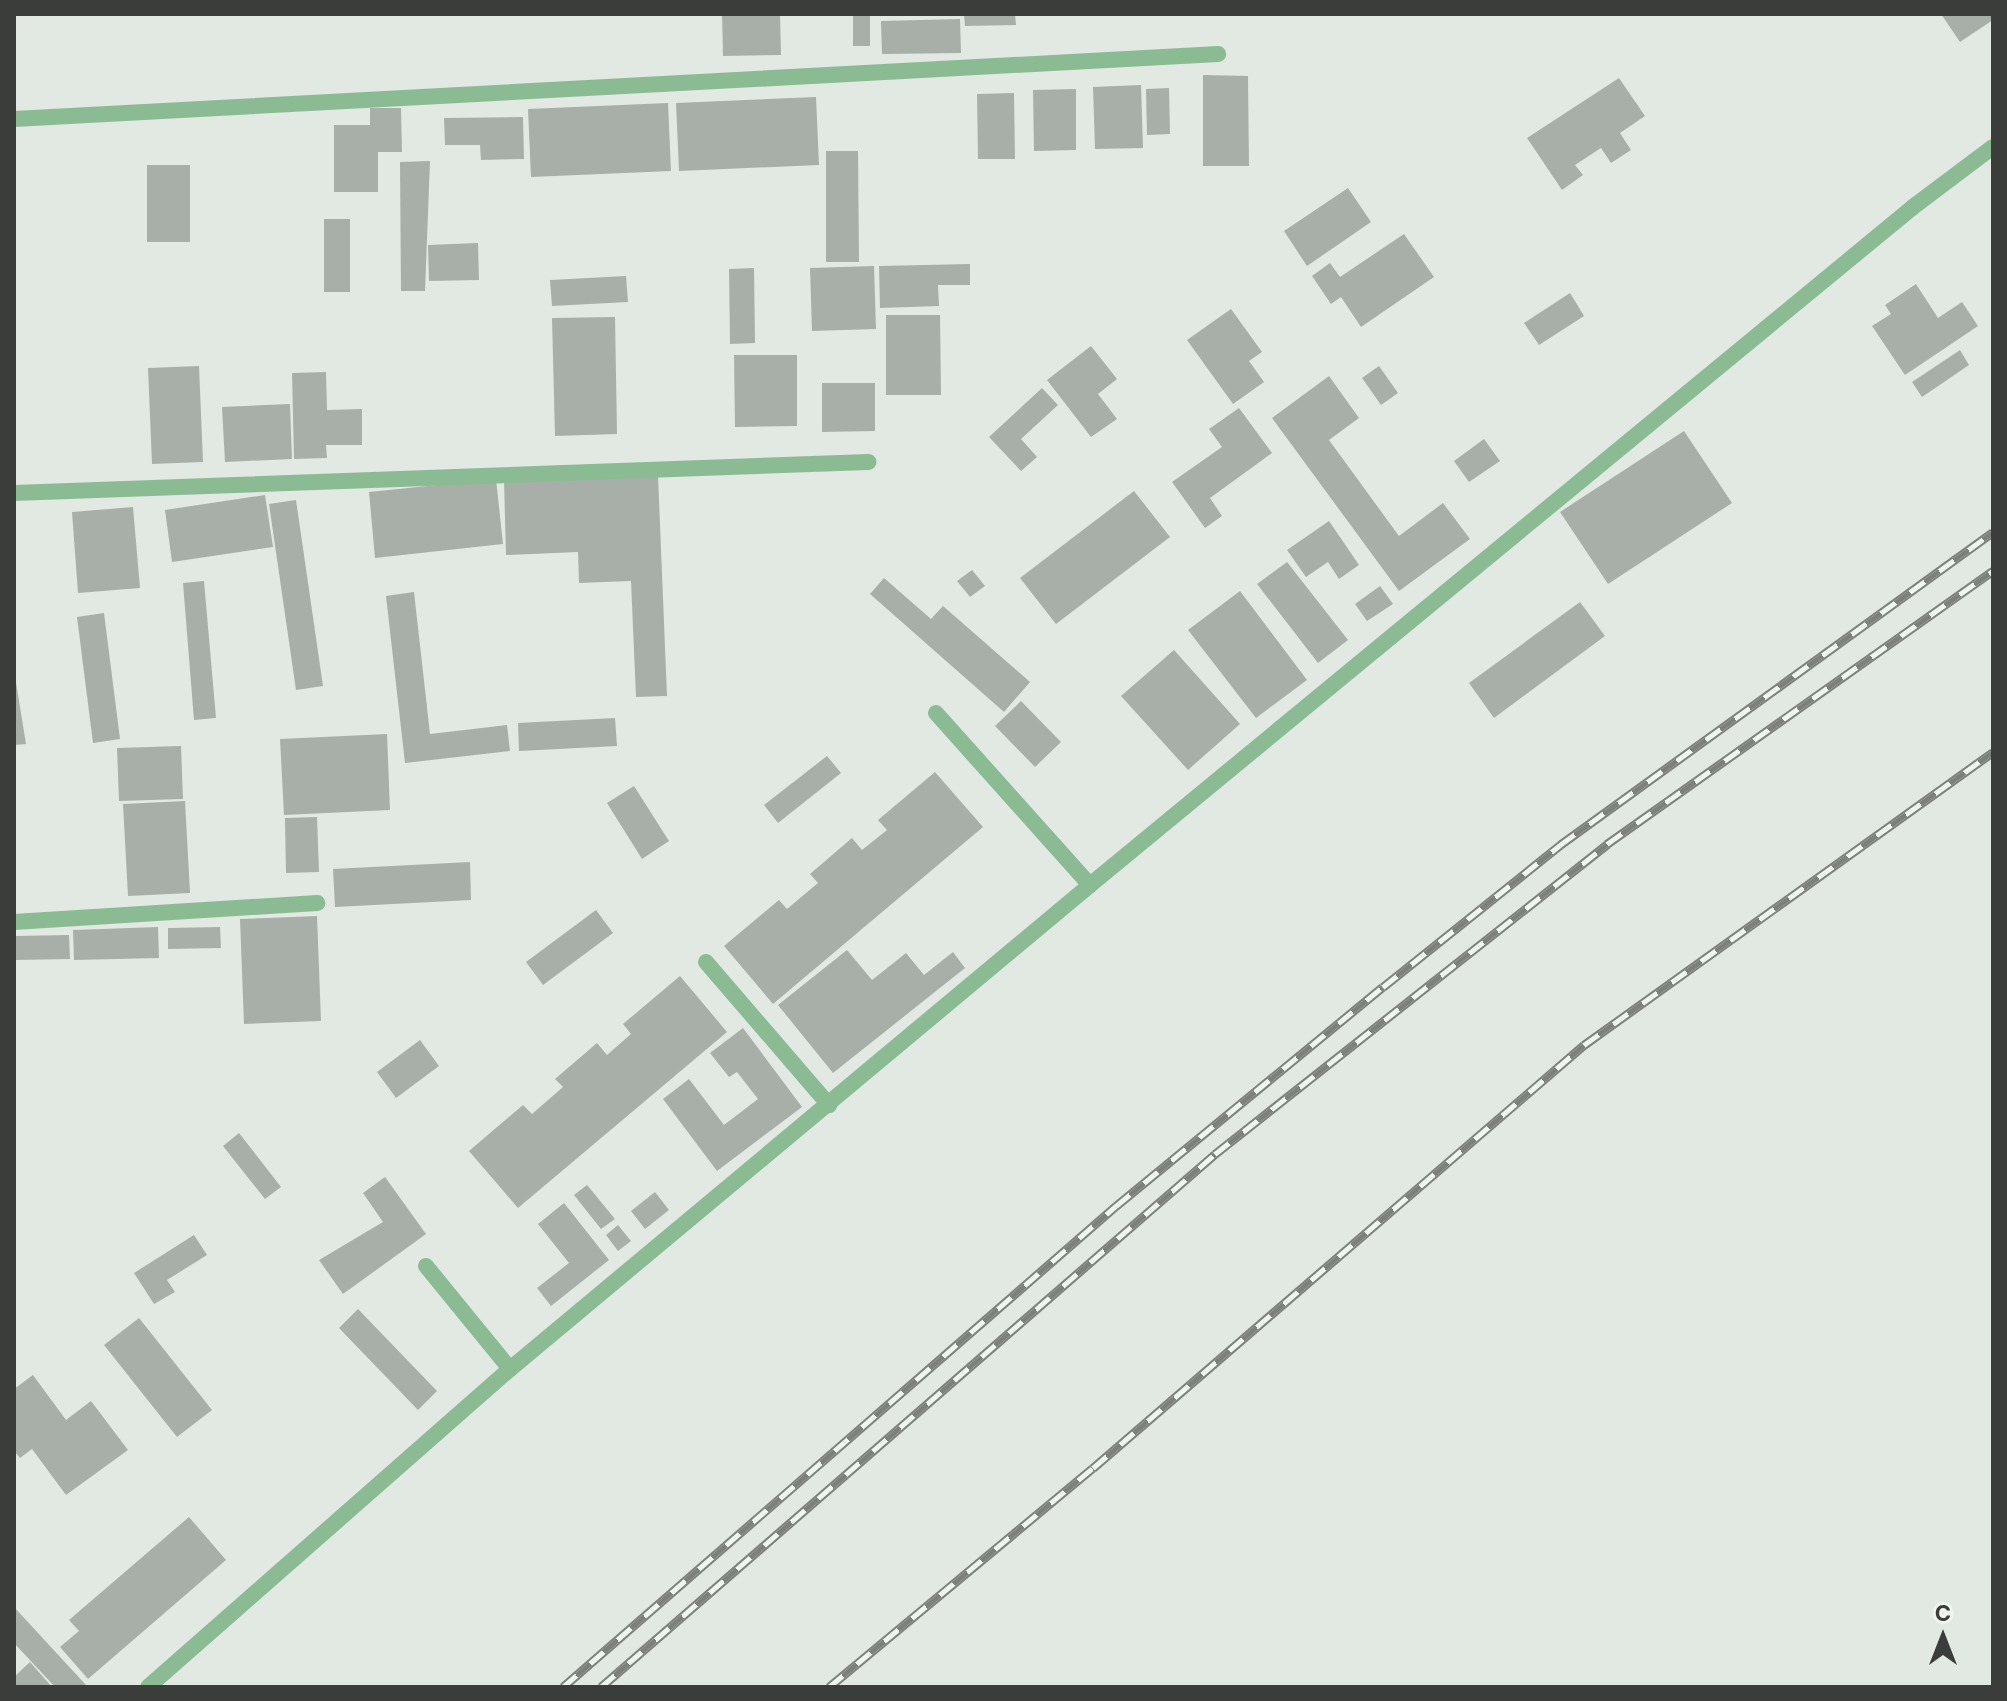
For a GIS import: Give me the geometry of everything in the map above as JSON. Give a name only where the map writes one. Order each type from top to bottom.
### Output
[{"type":"lane","points":[[14,119],[1218,54]]},
{"type":"lane","points":[[148,1687],[510,1369],[1090,885],[1901,217],[1993,147]]},
{"type":"lane","points":[[14,493],[868,462]]},
{"type":"lane","points":[[936,713],[1090,885]]},
{"type":"lane","points":[[14,922],[317,903]]},
{"type":"lane","points":[[706,962],[829,1105]]},
{"type":"lane","points":[[426,1266],[510,1369]]},
{"type":"building","points":[[722,14],[780,14],[781,55],[723,56]]},
{"type":"building","points":[[853,14],[870,14],[870,46],[853,46]]},
{"type":"building","points":[[964,14],[1015,14],[1016,25],[965,26]]},
{"type":"building","points":[[1941,14],[1993,14],[1993,20],[1960,42]]},
{"type":"building","points":[[960,19],[961,53],[882,54],[881,21]]},
{"type":"building","points":[[1203,75],[1248,76],[1249,166],[1203,166]]},
{"type":"building","points":[[1619,78],[1645,116],[1620,133],[1631,150],[1611,163],[1601,148],[1575,165],[1583,175],[1562,190],[1527,138]]},
{"type":"building","points":[[1141,85],[1143,148],[1095,149],[1093,87]]},
{"type":"building","points":[[1169,88],[1170,134],[1147,135],[1146,89]]},
{"type":"building","points":[[1076,89],[1076,150],[1034,151],[1033,90]]},
{"type":"building","points":[[1014,93],[1015,159],[978,159],[977,94]]},
{"type":"building","points":[[816,97],[819,165],[679,171],[676,103]]},
{"type":"building","points":[[668,103],[671,171],[531,177],[528,109]]},
{"type":"building","points":[[370,108],[401,108],[402,152],[378,152],[378,192],[334,192],[334,125],[370,125]]},
{"type":"building","points":[[523,117],[524,159],[481,160],[480,145],[445,145],[444,118]]},
{"type":"building","points":[[826,151],[858,151],[859,262],[826,262]]},
{"type":"building","points":[[430,161],[425,291],[401,291],[400,162]]},
{"type":"building","points":[[147,165],[190,165],[190,242],[147,242]]},
{"type":"building","points":[[1348,188],[1371,222],[1307,266],[1284,231]]},
{"type":"building","points":[[324,219],[350,219],[350,292],[324,292]]},
{"type":"building","points":[[1404,234],[1434,277],[1361,327],[1341,297],[1331,304],[1312,276],[1330,263],[1340,277]]},
{"type":"building","points":[[478,243],[479,280],[429,281],[428,245]]},
{"type":"building","points":[[970,264],[970,285],[938,285],[939,306],[880,308],[879,266]]},
{"type":"building","points":[[874,266],[876,329],[812,331],[810,268]]},
{"type":"building","points":[[754,268],[755,343],[730,344],[729,269]]},
{"type":"building","points":[[626,276],[628,302],[552,306],[550,280]]},
{"type":"building","points":[[1916,284],[1938,318],[1962,302],[1978,326],[1905,375],[1872,326],[1891,314],[1885,305]]},
{"type":"building","points":[[1570,293],[1584,316],[1539,345],[1524,323]]},
{"type":"building","points":[[1231,309],[1262,352],[1249,361],[1264,382],[1233,404],[1187,340]]},
{"type":"building","points":[[886,315],[940,315],[941,395],[886,395]]},
{"type":"building","points":[[615,317],[617,434],[555,436],[552,318]]},
{"type":"building","points":[[1091,346],[1117,379],[1098,394],[1117,419],[1091,437],[1047,380]]},
{"type":"building","points":[[1960,350],[1969,365],[1922,397],[1912,382]]},
{"type":"building","points":[[734,355],[797,355],[797,426],[735,427]]},
{"type":"building","points":[[199,366],[203,462],[152,464],[148,368]]},
{"type":"building","points":[[1379,366],[1398,393],[1381,405],[1362,378]]},
{"type":"building","points":[[326,372],[327,410],[362,409],[362,445],[326,445],[327,458],[294,459],[292,373]]},
{"type":"building","points":[[1329,376],[1359,418],[1329,440],[1399,536],[1443,503],[1470,539],[1399,591],[1272,418]]},
{"type":"building","points":[[822,383],[875,383],[875,431],[822,432]]},
{"type":"building","points":[[1042,388],[1058,405],[1021,439],[1037,457],[1021,471],[989,437]]},
{"type":"building","points":[[290,404],[292,459],[225,462],[222,407]]},
{"type":"building","points":[[1239,408],[1272,453],[1210,498],[1222,516],[1205,528],[1172,482],[1222,447],[1209,429]]},
{"type":"building","points":[[1684,431],[1732,503],[1608,584],[1560,512]]},
{"type":"building","points":[[1484,439],[1500,461],[1469,482],[1454,461]]},
{"type":"building","points":[[658,475],[667,696],[636,697],[631,581],[579,583],[578,552],[506,555],[504,480]]},
{"type":"building","points":[[496,479],[503,544],[375,558],[369,492]]},
{"type":"building","points":[[1134,491],[1170,537],[1056,624],[1020,578]]},
{"type":"building","points":[[265,495],[273,547],[172,562],[165,510]]},
{"type":"building","points":[[296,500],[323,686],[296,690],[269,504]]},
{"type":"building","points":[[133,507],[140,588],[78,593],[72,512]]},
{"type":"building","points":[[1329,521],[1359,565],[1339,579],[1328,562],[1306,577],[1287,550]]},
{"type":"building","points":[[1287,562],[1348,640],[1318,663],[1257,584]]},
{"type":"building","points":[[972,570],[985,586],[970,597],[957,581]]},
{"type":"building","points":[[884,578],[931,619],[943,606],[1030,682],[1004,712],[870,594]]},
{"type":"building","points":[[204,581],[216,718],[194,720],[183,583]]},
{"type":"building","points":[[1380,586],[1393,604],[1367,621],[1355,604]]},
{"type":"building","points":[[1240,591],[1307,680],[1256,718],[1188,630]]},
{"type":"building","points":[[414,592],[430,734],[507,725],[510,751],[405,763],[386,596]]},
{"type":"building","points":[[1580,602],[1605,636],[1494,718],[1469,683]]},
{"type":"building","points":[[104,613],[120,739],[93,743],[77,617]]},
{"type":"building","points":[[1174,650],[1240,724],[1188,770],[1121,696]]},
{"type":"building","points":[[14,670],[26,744],[14,745]]},
{"type":"building","points":[[1021,701],[1061,742],[1035,767],[995,726]]},
{"type":"building","points":[[615,718],[617,746],[519,751],[518,723]]},
{"type":"building","points":[[387,734],[390,810],[284,815],[280,739]]},
{"type":"building","points":[[181,746],[183,799],[119,801],[117,748]]},
{"type":"building","points":[[827,756],[841,773],[778,823],[764,805]]},
{"type":"building","points":[[935,772],[983,827],[773,1004],[724,946],[779,900],[787,909],[818,883],[810,874],[852,838],[862,850],[887,830],[878,820]]},
{"type":"building","points":[[634,786],[669,841],[642,859],[607,803]]},
{"type":"building","points":[[185,801],[190,893],[128,896],[123,804]]},
{"type":"building","points":[[317,817],[319,872],[286,873],[285,818]]},
{"type":"building","points":[[470,862],[471,900],[335,907],[333,869]]},
{"type":"building","points":[[596,910],[613,933],[543,985],[526,962]]},
{"type":"building","points":[[317,916],[321,1021],[244,1024],[240,919]]},
{"type":"building","points":[[158,927],[159,958],[74,960],[73,930]]},
{"type":"building","points":[[220,927],[221,948],[168,949],[168,928]]},
{"type":"building","points":[[69,935],[70,959],[14,960],[14,936]]},
{"type":"building","points":[[847,950],[872,980],[906,953],[924,975],[953,952],[965,968],[833,1073],[778,1005]]},
{"type":"building","points":[[680,976],[727,1032],[518,1208],[469,1151],[523,1105],[532,1114],[563,1087],[555,1079],[597,1043],[607,1055],[631,1034],[623,1024]]},
{"type":"building","points":[[743,1028],[802,1107],[717,1171],[663,1099],[689,1079],[724,1125],[758,1099],[737,1072],[729,1077],[710,1053]]},
{"type":"building","points":[[420,1040],[439,1066],[396,1098],[377,1072]]},
{"type":"building","points":[[239,1133],[281,1187],[265,1199],[223,1146]]},
{"type":"building","points":[[385,1177],[426,1234],[343,1294],[319,1260],[383,1222],[363,1193]]},
{"type":"building","points":[[587,1185],[615,1219],[601,1229],[574,1195]]},
{"type":"building","points":[[655,1192],[669,1210],[645,1229],[631,1211]]},
{"type":"building","points":[[564,1203],[609,1260],[551,1306],[537,1288],[569,1263],[538,1224]]},
{"type":"building","points":[[618,1225],[631,1241],[618,1251],[606,1235]]},
{"type":"building","points":[[194,1235],[207,1255],[167,1280],[175,1292],[154,1304],[134,1273]]},
{"type":"building","points":[[358,1309],[437,1391],[418,1410],[339,1328]]},
{"type":"building","points":[[139,1318],[212,1410],[177,1437],[104,1345]]},
{"type":"building","points":[[33,1375],[66,1420],[91,1401],[128,1450],[66,1495],[32,1449],[20,1458],[14,1451],[14,1389]]},
{"type":"building","points":[[189,1517],[226,1560],[88,1679],[60,1647],[79,1631],[69,1620]]},
{"type":"building","points":[[14,1607],[86,1685],[84,1687],[55,1687],[14,1643]]},
{"type":"building","points":[[30,1662],[52,1687],[14,1687],[14,1677]]},
{"type":"railway","points":[[563,1687],[1116,1206],[1383,987],[1560,845],[1993,532]]},
{"type":"railway","points":[[601,1687],[1215,1154],[1607,844],[1993,571]]},
{"type":"railway","points":[[829,1687],[1093,1468],[1584,1045],[1993,752]]}]
